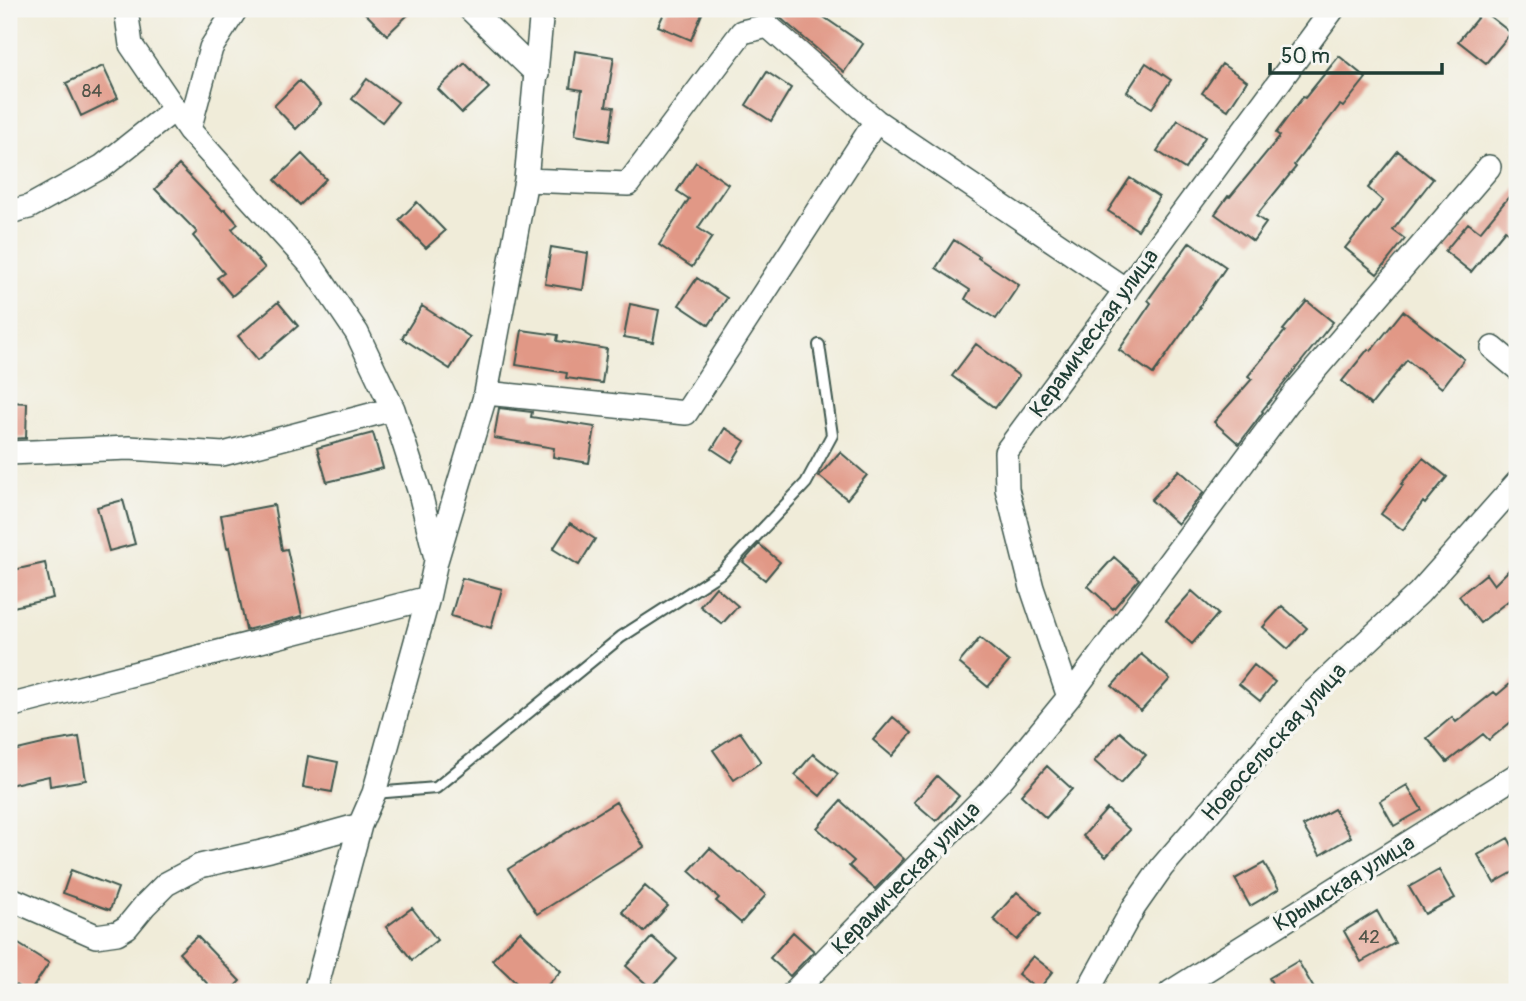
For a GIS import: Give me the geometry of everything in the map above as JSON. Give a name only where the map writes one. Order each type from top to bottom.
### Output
[{"type":"street","points":[[126,9],[131,45],[174,109],[190,131],[311,265],[357,333],[393,409],[420,493],[436,561]]},
{"type":"street","points":[[190,131],[211,48],[236,9]]},
{"type":"street","points":[[470,9],[537,74]]},
{"type":"street","points":[[316,992],[360,825],[374,793],[436,561],[486,393],[526,180],[542,9]]},
{"type":"street","name":"Керамическая улица","points":[[1069,697],[1032,588],[1007,489],[1006,452],[1333,9]]},
{"type":"street","points":[[526,180],[628,184],[742,32],[768,26],[876,121],[1126,290]]},
{"type":"street","points":[[9,212],[29,206],[103,166],[174,109]]},
{"type":"street","points":[[486,393],[686,413],[876,121]]},
{"type":"street","name":"Керамическая улица","points":[[794,992],[1000,781],[1069,697],[1295,393],[1489,167]]},
{"type":"street","points":[[1493,348],[1517,368]]},
{"type":"street","points":[[9,453],[129,449],[223,454],[393,409]]},
{"type":"street","name":"Новосельская улица","points":[[1087,992],[1134,907],[1170,857],[1310,695],[1419,593],[1517,483]]},
{"type":"street","points":[[9,706],[428,598]]},
{"type":"street","name":"Крымская улица","points":[[1171,992],[1517,775]]},
{"type":"street","points":[[9,898],[96,936],[117,933],[127,927],[166,884],[200,866],[360,825]]},
{"type":"lane","points":[[374,793],[436,788],[621,637],[722,572],[806,483],[832,435],[819,345]]},
{"type":"building","points":[[361,9],[414,9],[387,35]]},
{"type":"building","points":[[666,9],[704,9],[691,40],[658,26]]},
{"type":"building","points":[[755,9],[812,9],[863,44],[844,72],[777,15],[771,12],[761,13]]},
{"type":"building","points":[[1483,11],[1511,33],[1486,63],[1458,41]]},
{"type":"building","points":[[575,51],[614,57],[606,106],[614,107],[609,141],[575,135],[582,90],[570,88]]},
{"type":"building","points":[[1339,56],[1366,78],[1343,107],[1340,105],[1294,165],[1296,167],[1256,216],[1266,223],[1253,241],[1215,214],[1280,136],[1276,133],[1303,97],[1305,98]]},
{"type":"building","points":[[465,63],[489,88],[462,113],[438,89]]},
{"type":"building","points":[[1146,63],[1171,80],[1152,108],[1127,92]]},
{"type":"building","points":[[1222,64],[1247,81],[1228,110],[1202,93]]},
{"type":"building","points":[[103,66],[118,98],[81,116],[66,83]]},
{"type":"building","points":[[767,72],[791,88],[771,121],[746,105]]},
{"type":"building","points":[[367,79],[398,102],[382,122],[352,99]]},
{"type":"building","points":[[299,81],[321,104],[296,129],[274,106]]},
{"type":"building","points":[[1178,120],[1205,137],[1185,169],[1157,151]]},
{"type":"building","points":[[1398,151],[1433,179],[1393,230],[1405,239],[1377,274],[1345,248],[1383,201],[1368,188]]},
{"type":"building","points":[[302,154],[326,179],[300,205],[275,180]]},
{"type":"building","points":[[696,162],[728,184],[698,228],[712,237],[692,267],[659,245],[689,199],[677,191]]},
{"type":"building","points":[[179,165],[238,224],[232,229],[265,268],[232,296],[217,278],[224,273],[193,236],[197,232],[155,189]]},
{"type":"building","points":[[1130,178],[1159,197],[1138,230],[1108,211]]},
{"type":"building","points":[[1517,187],[1517,240],[1505,230],[1471,272],[1445,251],[1468,223],[1480,232]]},
{"type":"building","points":[[417,202],[445,231],[426,248],[399,220]]},
{"type":"building","points":[[954,240],[1019,285],[996,319],[965,299],[970,290],[936,268]]},
{"type":"building","points":[[1190,242],[1226,267],[1153,374],[1119,350],[1151,303],[1148,300]]},
{"type":"building","points":[[551,247],[588,253],[583,290],[545,284]]},
{"type":"building","points":[[697,278],[727,298],[709,325],[679,305]]},
{"type":"building","points":[[1307,301],[1333,322],[1239,444],[1214,422],[1252,379],[1248,376]]},
{"type":"building","points":[[278,302],[298,326],[258,360],[238,336]]},
{"type":"building","points":[[630,304],[659,310],[653,342],[624,337]]},
{"type":"building","points":[[422,306],[470,337],[450,369],[402,338]]},
{"type":"building","points":[[1403,311],[1464,359],[1442,388],[1407,360],[1371,405],[1342,381],[1368,349],[1371,351]]},
{"type":"building","points":[[522,330],[558,335],[557,341],[607,349],[602,383],[566,378],[567,373],[516,365]]},
{"type":"building","points":[[976,344],[1019,376],[995,408],[952,376]]},
{"type":"building","points":[[9,402],[27,403],[26,438],[9,439]]},
{"type":"building","points":[[499,408],[532,412],[531,417],[595,427],[589,463],[553,457],[554,448],[494,438]]},
{"type":"building","points":[[725,428],[745,441],[732,462],[712,449]]},
{"type":"building","points":[[373,433],[383,468],[327,482],[317,448]]},
{"type":"building","points":[[840,452],[867,475],[847,499],[819,476]]},
{"type":"building","points":[[1423,458],[1447,477],[1425,504],[1423,502],[1403,530],[1381,514]]},
{"type":"building","points":[[1179,470],[1204,492],[1178,524],[1151,500]]},
{"type":"building","points":[[123,500],[135,544],[109,551],[97,507]]},
{"type":"building","points":[[274,505],[282,550],[287,549],[302,616],[246,630],[221,515]]},
{"type":"building","points":[[570,523],[595,539],[579,565],[553,549]]},
{"type":"building","points":[[759,544],[780,562],[765,580],[743,562]]},
{"type":"building","points":[[1114,557],[1139,579],[1113,609],[1088,586]]},
{"type":"building","points":[[1517,562],[1517,594],[1480,623],[1459,596],[1486,574],[1494,585]]},
{"type":"building","points":[[45,563],[53,598],[9,608],[9,571]]},
{"type":"building","points":[[462,578],[502,589],[491,628],[451,616]]},
{"type":"building","points":[[716,587],[738,606],[722,624],[700,606]]},
{"type":"building","points":[[1192,591],[1218,614],[1192,644],[1166,620]]},
{"type":"building","points":[[1282,606],[1307,628],[1288,649],[1263,627]]},
{"type":"building","points":[[980,638],[1009,662],[988,687],[959,663]]},
{"type":"building","points":[[1141,654],[1170,679],[1141,711],[1112,686]]},
{"type":"building","points":[[1254,665],[1275,682],[1260,701],[1239,684]]},
{"type":"building","points":[[1517,678],[1517,717],[1489,740],[1483,734],[1447,762],[1427,738],[1452,717],[1456,722],[1494,692],[1497,695]]},
{"type":"building","points":[[893,717],[912,733],[892,756],[873,740]]},
{"type":"building","points":[[740,732],[761,762],[734,780],[713,750]]},
{"type":"building","points":[[1120,732],[1146,755],[1120,784],[1094,761]]},
{"type":"building","points":[[79,737],[86,780],[50,786],[49,776],[9,785],[9,752]]},
{"type":"building","points":[[813,754],[838,774],[820,796],[795,775]]},
{"type":"building","points":[[308,756],[338,762],[332,792],[303,787]]},
{"type":"building","points":[[1047,766],[1072,789],[1046,818],[1021,795]]},
{"type":"building","points":[[937,776],[959,796],[936,821],[914,802]]},
{"type":"building","points":[[1407,785],[1422,810],[1394,826],[1380,801]]},
{"type":"building","points":[[841,801],[904,859],[875,889],[849,866],[854,861],[817,828]]},
{"type":"building","points":[[616,802],[644,847],[537,914],[508,869]]},
{"type":"building","points":[[1107,809],[1130,830],[1106,857],[1083,836]]},
{"type":"building","points":[[1334,809],[1351,837],[1320,855],[1303,826]]},
{"type":"building","points":[[1508,838],[1517,854],[1517,870],[1494,883],[1478,855]]},
{"type":"building","points":[[710,848],[766,895],[741,923],[716,901],[719,898],[689,871]]},
{"type":"building","points":[[1264,863],[1279,889],[1250,906],[1235,879]]},
{"type":"building","points":[[71,870],[118,888],[110,910],[63,893]]},
{"type":"building","points":[[1439,870],[1455,898],[1425,914],[1409,887]]},
{"type":"building","points":[[645,886],[668,906],[644,932],[622,912]]},
{"type":"building","points":[[1017,892],[1041,913],[1017,940],[993,919]]},
{"type":"building","points":[[412,908],[437,940],[412,960],[386,927]]},
{"type":"building","points":[[1377,911],[1395,943],[1361,962],[1344,931]]},
{"type":"building","points":[[520,931],[561,971],[541,992],[526,992],[492,960]]},
{"type":"building","points":[[793,932],[814,951],[790,976],[770,958]]},
{"type":"building","points":[[197,936],[240,981],[229,992],[215,992],[179,953]]},
{"type":"building","points":[[652,937],[677,959],[651,988],[626,966]]},
{"type":"building","points":[[9,938],[49,963],[30,992],[9,981]]},
{"type":"building","points":[[1033,956],[1053,972],[1038,990],[1018,974]]},
{"type":"building","points":[[1298,961],[1316,992],[1277,992],[1269,978]]}]
